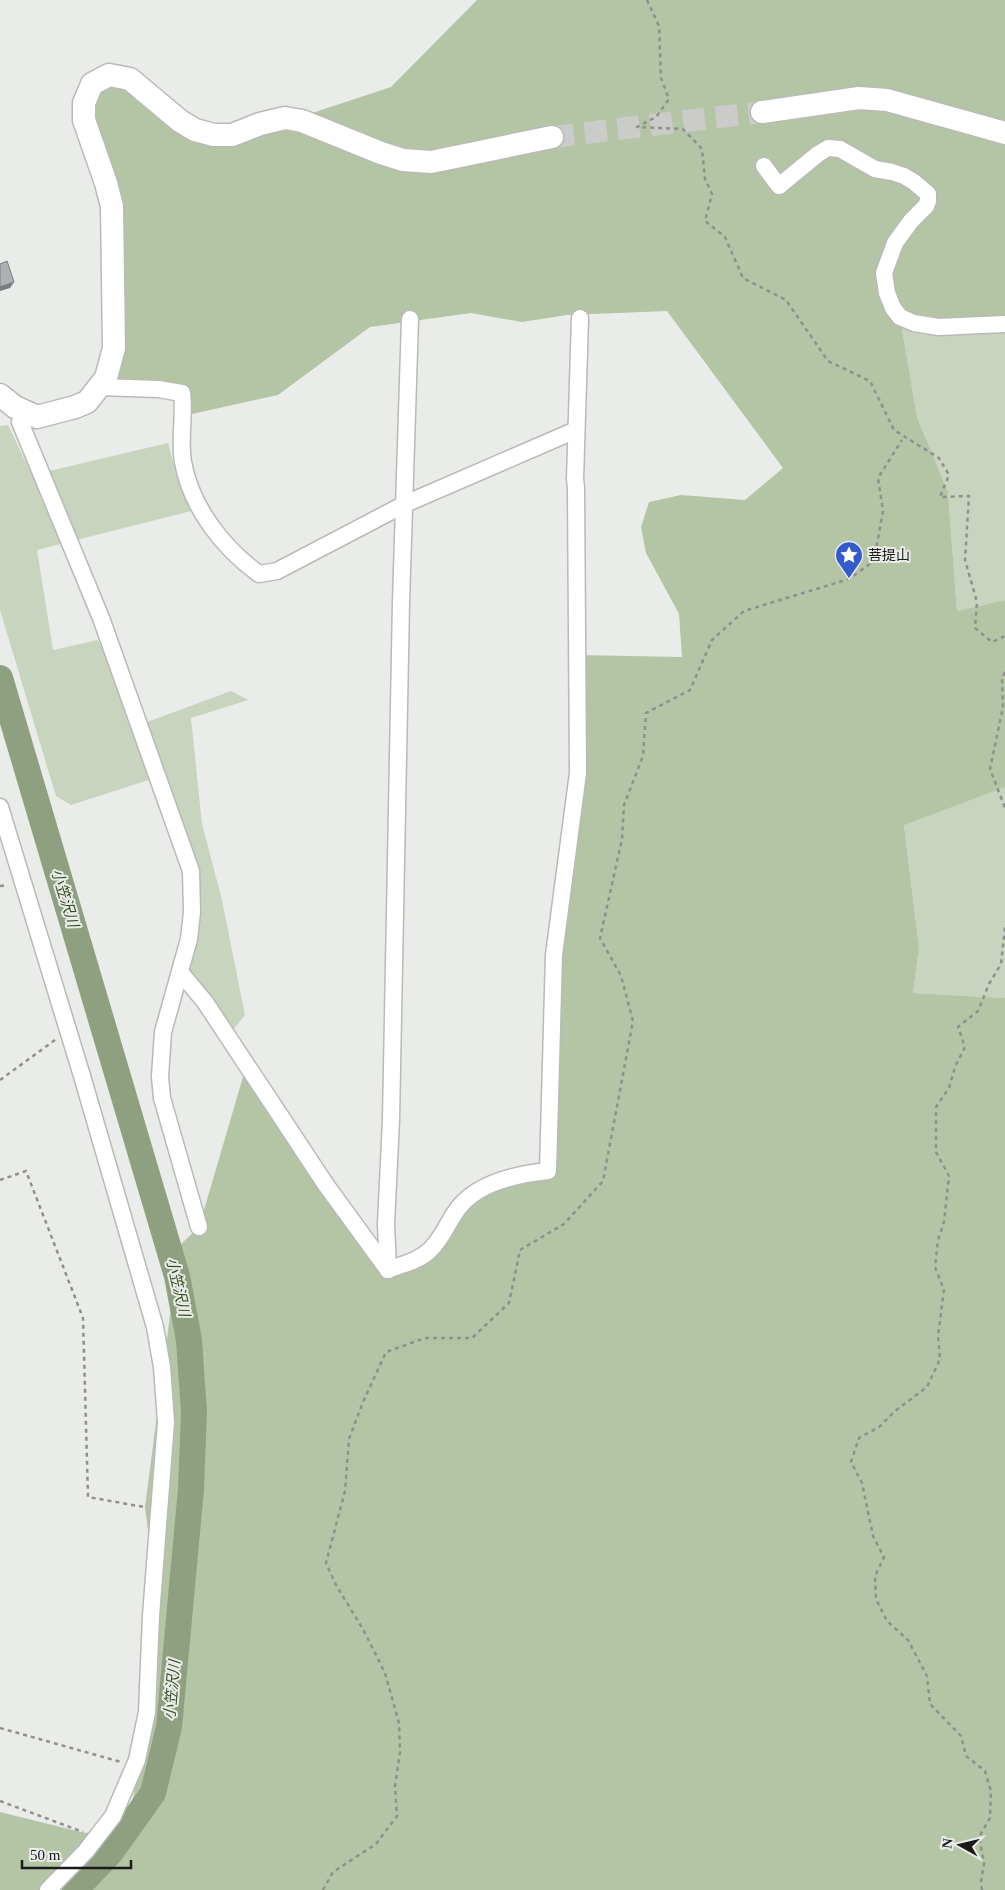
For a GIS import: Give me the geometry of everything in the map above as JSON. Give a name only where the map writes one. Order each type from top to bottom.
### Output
[{"type":"street","points":[[0,394],[15,408],[37,417],[87,402],[106,378],[114,348],[112,206],[84,120],[84,104],[92,84],[109,75],[130,79],[180,121],[195,130],[214,135],[232,135],[260,124],[285,118],[302,120],[381,153],[404,160],[431,162],[552,137]]},
{"type":"street","points":[[762,112],[859,98],[878,99],[1005,133]]},
{"type":"street","points":[[764,166],[779,186],[818,154],[828,148],[834,148],[840,149],[867,166],[892,172],[914,182],[928,194],[928,201],[926,206],[895,243],[884,273],[887,293],[893,308],[900,316],[914,323],[938,327],[1005,324]]},
{"type":"street","points":[[388,1270],[419,1259],[431,1250],[460,1205],[476,1191],[530,1172],[548,1171],[554,955],[578,773],[575,479],[580,318]]},
{"type":"street","points":[[388,1270],[386,1224],[391,1120],[401,602],[410,319]]},
{"type":"street","points":[[99,387],[158,389],[182,393],[183,461],[188,483],[198,504],[220,538],[244,564],[259,574],[278,571],[405,504],[576,430]]},
{"type":"street","points":[[20,422],[101,618],[191,871],[192,912],[188,939],[164,1032],[160,1077],[162,1098],[199,1227]]},
{"type":"street","points":[[0,807],[155,1327],[162,1367],[166,1422],[151,1616],[147,1712],[134,1766],[112,1816],[86,1851],[48,1890]]},
{"type":"street","points":[[180,972],[205,1002],[326,1185],[388,1270]]},
{"type":"path","points":[[647,0],[659,26],[661,78],[669,99],[656,117],[637,127],[683,129],[702,149],[705,180],[712,194],[705,222],[725,237],[743,278],[786,300],[828,361],[870,381],[894,430],[939,458],[949,475],[940,497],[969,496],[965,560],[977,602],[975,628],[992,642],[1005,636]]},
{"type":"path","points":[[1005,672],[1002,678],[1003,707],[990,769],[1005,808]]},
{"type":"path","points":[[982,1890],[981,1882],[984,1862],[979,1837],[990,1818],[991,1791],[985,1771],[966,1756],[961,1736],[930,1704],[928,1676],[908,1640],[887,1621],[876,1599],[876,1576],[884,1557],[873,1536],[862,1482],[851,1462],[859,1438],[878,1427],[895,1411],[927,1387],[940,1359],[938,1336],[944,1290],[935,1267],[938,1240],[944,1222],[949,1176],[936,1152],[936,1107],[949,1088],[955,1067],[966,1047],[958,1027],[978,1011],[989,984],[1001,964],[1005,927]]},
{"type":"path","points":[[0,1080],[68,1030]]},
{"type":"path","points":[[0,1180],[26,1170],[83,1318],[88,1497],[158,1510]]},
{"type":"path","points":[[0,1728],[134,1766]]},
{"type":"path","points":[[0,1800],[96,1838]]},
{"type":"green space","points":[[477,0],[1005,0],[1005,324],[900,317],[917,417],[948,492],[957,611],[1005,600],[1005,787],[904,825],[919,948],[913,993],[1005,998],[1005,1890],[0,1890],[0,1812],[85,1833],[129,1825],[144,1725],[149,1539],[145,1507],[179,1246],[199,1227],[245,1070],[388,1269],[428,1251],[476,1191],[548,1171],[554,955],[578,773],[577,655],[682,657],[679,614],[646,553],[641,527],[649,502],[681,495],[745,500],[783,468],[667,311],[567,315],[522,322],[471,313],[370,327],[278,395],[183,416],[182,393],[105,388],[113,253],[84,103],[109,75],[215,145],[391,87]]},
{"type":"green space","points":[[900,317],[1005,324],[1005,600],[957,611],[948,492],[917,417]]},
{"type":"green space","points":[[8,425],[32,475],[168,443],[176,473],[191,511],[37,550],[53,650],[98,640],[139,725],[231,691],[248,700],[191,718],[202,824],[222,900],[245,1015],[228,1036],[184,976],[201,907],[158,777],[71,805],[56,796],[0,610],[0,426]]},
{"type":"green space","points":[[1005,785],[1005,998],[913,993],[919,948],[904,824]]},
{"type":"building","points":[[7,261],[14,282],[0,287],[0,264]]},
{"type":"waterway","name":"小笠沢川","points":[[0,678],[177,1276],[189,1340],[194,1412],[191,1489],[169,1727],[153,1793],[111,1852],[75,1890]]},
{"type":"tunnel","points":[[552,137],[762,112]]},
{"type":"place","name":"菩提山","points":[[849,579]]}]
